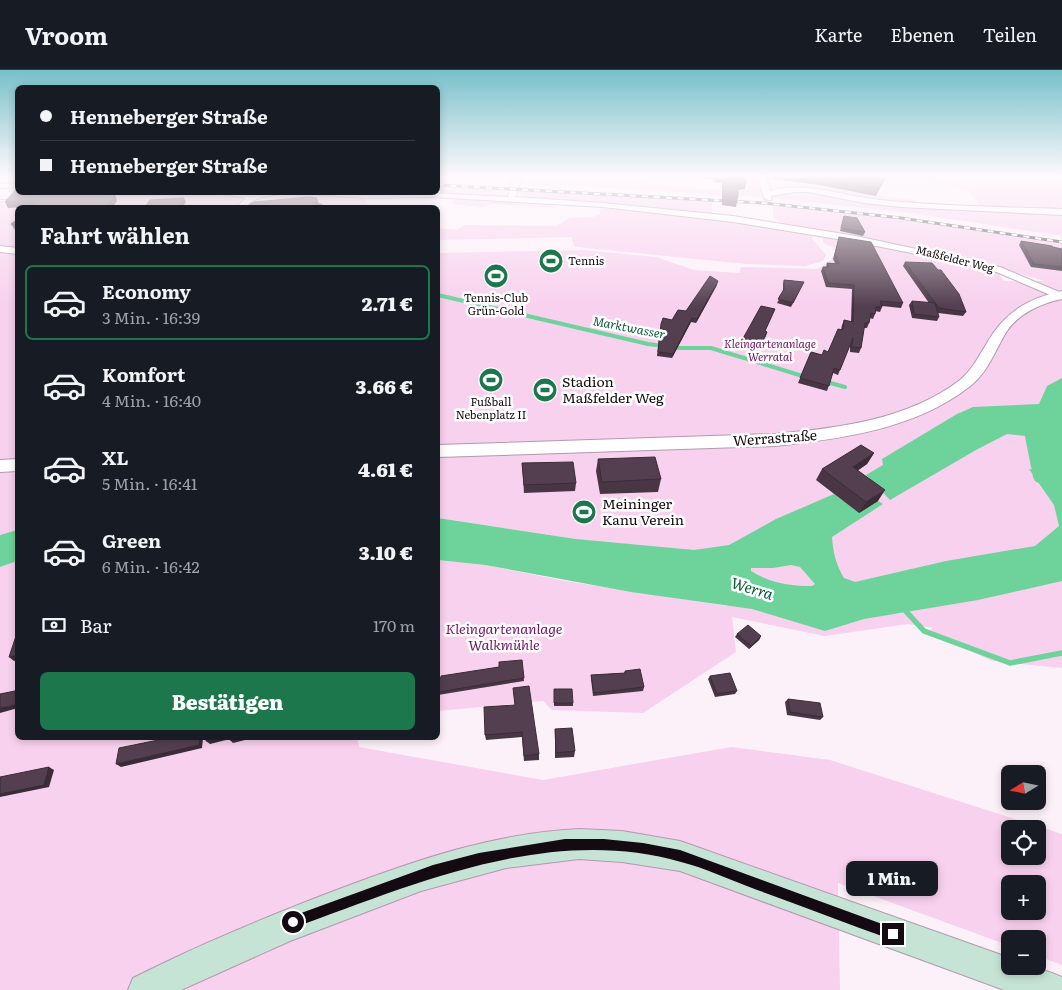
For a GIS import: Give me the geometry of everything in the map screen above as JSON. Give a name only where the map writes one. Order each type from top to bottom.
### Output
[{"type":"main road","points":[[146,990],[275,929],[433,871],[529,849],[585,845],[643,848],[680,856],[1051,990]]},
{"type":"street","name":"Maßfelder Weg","points":[[771,220],[952,258],[997,270],[1060,295]]},
{"type":"street","points":[[0,249],[15,251]]},
{"type":"street","name":"Werrastraße","points":[[440,451],[775,440],[830,434],[879,423],[936,401],[965,382],[981,368],[1002,328],[1016,314],[1035,304],[1060,295]]},
{"type":"street","points":[[0,466],[15,465]]},
{"type":"green space","points":[[0,220],[15,220],[15,248],[0,246]]},
{"type":"green space","points":[[567,220],[707,220],[811,234],[813,240],[826,255],[823,261],[805,266],[746,264],[577,247],[574,246],[572,237],[440,240],[440,228],[457,230],[464,225],[556,226]]},
{"type":"green space","points":[[777,220],[902,220],[1062,244],[1062,668],[992,661],[928,631],[933,628],[908,624],[825,636],[732,617],[736,652],[643,713],[552,710],[543,701],[440,711],[440,560],[485,565],[565,581],[728,606],[576,539],[440,518],[440,253],[583,250],[656,257],[694,270],[739,273],[741,267],[818,269],[831,260],[837,249],[823,243],[823,236],[915,252],[980,267],[999,274],[1004,281],[1045,281],[955,256],[788,225]]},
{"type":"green space","points":[[958,220],[1062,220],[1062,236]]},
{"type":"green space","points":[[0,253],[15,255],[15,531],[0,535]]},
{"type":"green space","points":[[15,562],[15,740],[357,740],[359,747],[543,780],[731,747],[830,760],[1018,820],[1001,820],[1001,865],[1046,865],[1046,829],[1062,834],[1062,965],[1046,959],[1046,930],[1001,930],[1001,943],[838,883],[840,990],[0,990],[0,567]]},
{"type":"water","name":"Werra","points":[[1062,378],[1062,581],[978,600],[864,619],[825,631],[752,609],[631,592],[485,565],[440,560],[440,518],[576,539],[694,550],[729,545],[776,519],[834,494],[858,512],[878,501],[883,504],[832,537],[835,558],[841,573],[844,578],[855,582],[946,561],[1035,546],[1059,526],[1054,505],[1029,469],[1047,471],[1036,437],[1007,434],[890,500],[866,475],[883,465],[882,459],[957,414],[973,407],[1039,404],[1047,386]],"holes":[[[791,565],[800,567],[815,584],[804,586],[780,583],[751,571],[751,568],[773,568]]]},
{"type":"water","points":[[15,531],[15,562],[0,567],[0,535]]},
{"type":"building","points":[[843,220],[858,220],[865,232],[841,228]]},
{"type":"building","points":[[839,237],[871,242],[903,303],[880,301],[882,307],[876,307],[875,314],[871,313],[869,323],[865,323],[861,348],[852,347],[853,338],[840,370],[834,368],[829,386],[800,378],[811,352],[822,355],[824,350],[828,352],[838,329],[843,330],[844,320],[853,322],[854,285],[828,283],[823,267],[829,267],[827,263],[839,264],[835,254]]},
{"type":"building","points":[[1021,241],[1062,249],[1062,267],[1034,264]]},
{"type":"building","points":[[905,262],[932,263],[938,270],[941,270],[959,294],[966,312],[939,308]]},
{"type":"building","points":[[710,276],[718,281],[697,319],[692,318],[673,354],[658,352],[663,318],[672,320],[678,310],[686,311]]},
{"type":"building","points":[[784,280],[804,282],[793,303],[778,299],[784,289]]},
{"type":"building","points":[[912,301],[935,303],[939,317],[914,314]]},
{"type":"building","points":[[761,306],[775,309],[759,348],[741,342]]},
{"type":"building","points":[[861,445],[874,453],[853,467],[885,490],[866,502],[822,469]]},
{"type":"building","points":[[655,457],[661,479],[602,482],[598,459]]},
{"type":"building","points":[[573,462],[576,483],[524,485],[522,463]]},
{"type":"building","points":[[748,625],[761,636],[751,646],[737,634]]},
{"type":"building","points":[[15,639],[15,656],[9,657]]},
{"type":"building","points":[[522,660],[524,678],[440,692],[441,676],[499,667],[499,662]]},
{"type":"building","points":[[640,669],[644,687],[594,693],[591,675],[626,673],[625,671]]},
{"type":"building","points":[[730,673],[737,691],[717,694],[710,676]]},
{"type":"building","points":[[529,686],[539,754],[524,756],[522,732],[485,735],[484,707],[515,705],[513,688]]},
{"type":"building","points":[[554,689],[572,689],[573,703],[554,703]]},
{"type":"building","points":[[15,691],[15,705],[0,708],[0,694]]},
{"type":"building","points":[[788,699],[820,703],[823,717],[790,712]]},
{"type":"building","points":[[572,728],[575,751],[556,753],[555,729]]},
{"type":"building","points":[[158,740],[200,740],[199,745],[116,764],[119,748]]},
{"type":"building","points":[[49,767],[44,785],[0,794],[0,777]]},
{"type":"waterway","name":"Marktwasser","points":[[440,295],[648,344],[679,348],[711,348],[806,377]]},
{"type":"waterway","name":"Marktwasser","points":[[823,381],[845,387]]},
{"type":"waterway","points":[[1029,421],[1041,477],[1062,491]]},
{"type":"waterway","points":[[902,607],[924,631],[1010,663],[1062,653]]},
{"type":"railway","points":[[914,220],[1062,242]]},
{"type":"place","name":"Tennis","points":[[551,261]]},
{"type":"place","name":"Tennis-Club Grün-Gold","points":[[496,276]]},
{"type":"place","name":"Fußball Nebenplatz II","points":[[491,380]]},
{"type":"place","name":"Stadion Maßfelder Weg","points":[[545,390]]},
{"type":"place","name":"Meininger Kanu Verein","points":[[584,512]]},
{"type":"route","points":[[293,922],[433,871],[479,859],[529,849],[565,845],[604,845],[643,848],[680,856],[893,934]]},
{"type":"park label","name":"Kleingartenanlage Werratal","points":[[770,350]]},
{"type":"park label","name":"Kleingartenanlage Walkmühle","points":[[504,638]]}]
